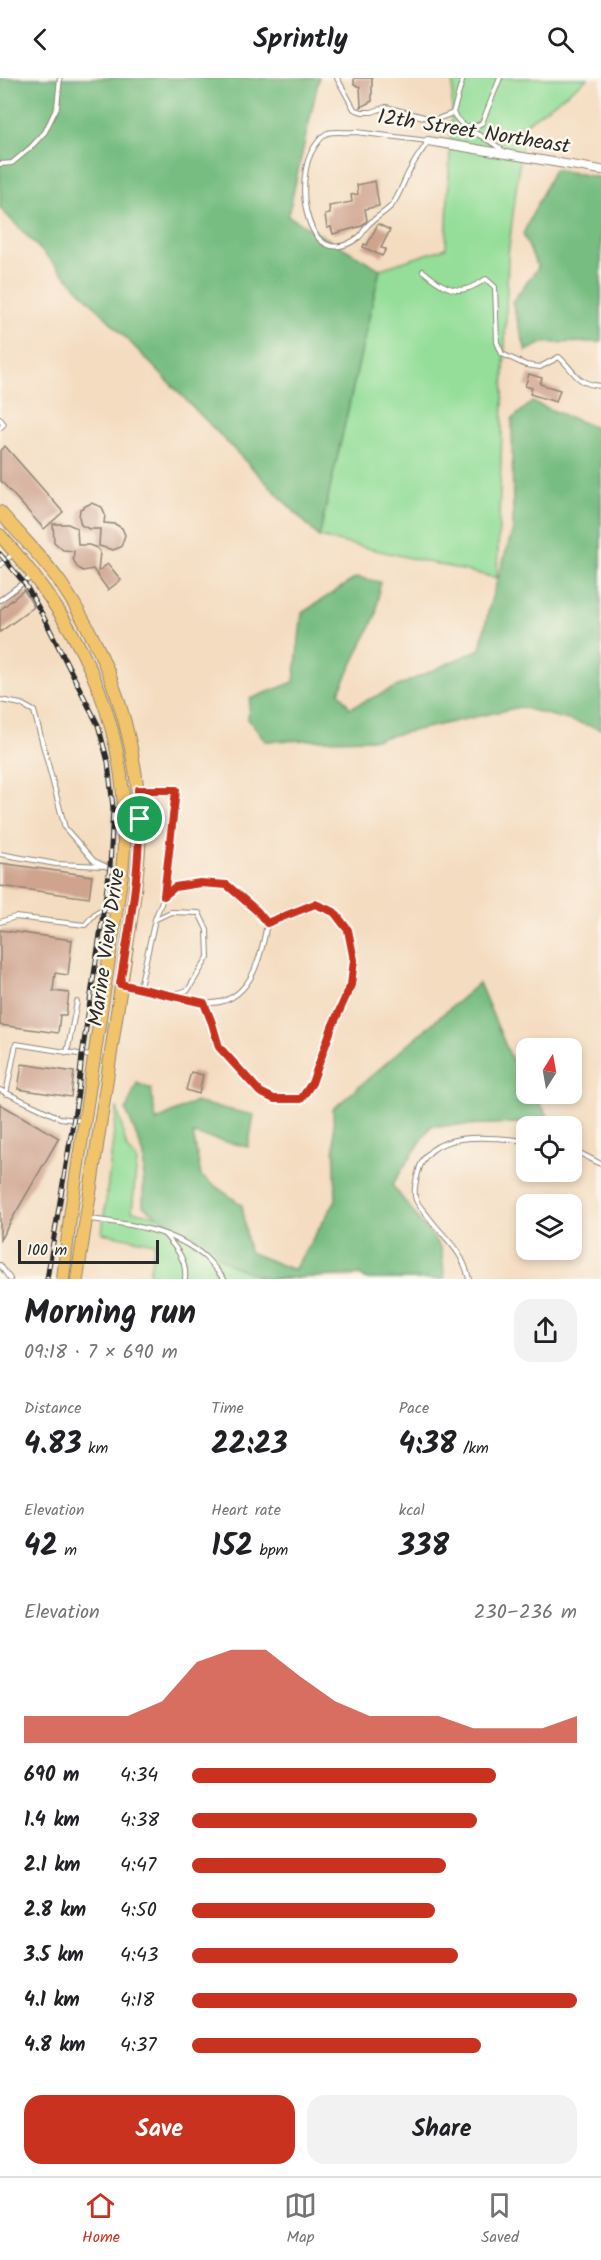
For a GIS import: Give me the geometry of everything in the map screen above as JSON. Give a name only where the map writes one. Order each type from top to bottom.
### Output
[{"type":"main road","name":"Marine View Drive","points":[[0,512],[58,580],[82,616],[99,648],[126,722],[138,790],[140,846],[134,899],[77,1279]]},
{"type":"main road","name":"Marine View Drive","points":[[0,535],[16,552],[57,606],[81,648],[97,681],[112,727],[117,744],[121,777],[124,822],[122,873],[70,1217],[63,1279]]},
{"type":"street","name":"12th Street Northeast","points":[[428,141],[601,170]]},
{"type":"lane","points":[[0,164],[12,163],[45,132],[57,107],[60,78]]},
{"type":"lane","points":[[337,78],[354,109],[362,112],[372,112],[386,107],[435,120],[453,113]]},
{"type":"lane","points":[[463,78],[453,113],[459,123],[476,134],[492,140],[505,153]]},
{"type":"lane","points":[[466,126],[476,126],[482,123],[500,78]]},
{"type":"lane","name":"12th Street Northeast","points":[[329,133],[381,134],[428,141],[411,167],[393,204],[367,226],[361,236],[336,246],[327,245],[320,240],[309,222],[304,201],[303,182],[310,152],[321,137],[329,133]]},
{"type":"lane","points":[[423,270],[433,280],[457,291],[471,288],[486,279],[491,281],[495,287],[497,342],[502,354],[526,365],[540,367],[559,357],[572,369],[577,379],[601,386]]},
{"type":"lane","points":[[0,419],[4,424],[0,428]]},
{"type":"lane","points":[[0,565],[16,552]]},
{"type":"lane","points":[[0,600],[34,575]]},
{"type":"lane","points":[[0,700],[21,704],[34,711],[65,828],[94,861],[122,873]]},
{"type":"lane","points":[[138,790],[176,790],[164,896],[155,919],[140,987]]},
{"type":"lane","points":[[0,855],[56,864],[104,866]]},
{"type":"lane","points":[[120,984],[204,1003],[225,1001],[242,990],[253,975],[262,954],[267,923],[257,911],[227,885],[200,883],[175,887],[164,896]]},
{"type":"lane","points":[[204,1003],[219,1047],[260,1092],[274,1099],[301,1099],[312,1083],[332,1027],[351,985],[354,960],[348,930],[334,912],[325,908],[315,904],[267,923]]},
{"type":"lane","points":[[0,922],[15,917],[85,925],[99,910],[104,909],[116,913]]},
{"type":"lane","points":[[155,919],[171,912],[199,913],[207,930],[208,957],[198,975],[188,990],[170,996]]},
{"type":"lane","points":[[68,1053],[77,1002]]},
{"type":"lane","points":[[6,1094],[16,1044],[94,1057]]},
{"type":"lane","points":[[0,1090],[60,1118],[84,1121]]},
{"type":"lane","points":[[469,1279],[459,1252],[451,1241],[437,1230],[416,1200],[416,1183],[420,1164],[432,1151],[445,1143],[461,1139],[516,1140]]},
{"type":"lane","points":[[582,1154],[601,1164]]},
{"type":"lane","points":[[86,1218],[141,1227],[181,1240],[207,1259],[224,1279]]},
{"type":"lane","points":[[165,1234],[182,1256],[186,1268],[185,1279]]},
{"type":"lane","points":[[0,1266],[9,1279]]},
{"type":"green space","points":[[0,78],[319,78],[288,216],[380,269],[319,537],[0,208]]},
{"type":"green space","points":[[453,78],[588,78],[524,125],[508,255],[497,578],[319,537],[380,269],[446,248]]},
{"type":"green space","points":[[554,169],[601,178],[601,342],[543,343],[526,351],[512,302],[538,268],[523,234]]},
{"type":"green space","points":[[532,402],[601,430],[601,729],[520,707],[376,739],[265,741],[248,719],[250,699],[294,682],[302,613],[357,577],[380,582],[376,615],[339,692],[350,708],[480,649],[490,604],[513,529],[512,419]]},
{"type":"green space","points":[[479,983],[516,1066],[516,1104],[540,1104],[548,1116],[516,1116],[516,1123],[431,1126],[392,1185],[441,1248],[445,1279],[365,1279],[361,1275],[265,1279],[231,1265],[143,1206],[144,1155],[126,1110],[137,1083],[151,1089],[156,1121],[194,1102],[254,1115],[248,1147],[193,1134],[201,1176],[242,1205],[249,1252],[294,1270],[336,1200],[333,1109]]},
{"type":"green space","points":[[117,1107],[127,1149],[137,1160],[132,1211],[190,1223],[287,1279],[148,1279],[155,1243],[102,1233]]},
{"type":"building","points":[[354,78],[372,78],[372,101],[361,107],[360,87],[354,84]]},
{"type":"building","points":[[375,181],[379,206],[365,209],[367,220],[362,226],[333,234],[331,227],[327,228],[325,215],[330,214],[329,206],[352,202],[351,195],[358,194],[357,185]]},
{"type":"building","points":[[378,224],[390,230],[381,248],[386,249],[382,256],[363,247],[364,244],[367,245]]},
{"type":"building","points":[[529,374],[542,378],[540,384],[560,390],[556,402],[530,394],[532,388],[525,386]]},
{"type":"building","points":[[5,446],[63,512],[44,529],[0,480],[0,451]]},
{"type":"building","points":[[91,503],[102,507],[105,515],[104,523],[115,524],[122,528],[125,535],[121,547],[113,550],[99,546],[100,529],[89,529],[81,525],[80,509]]},
{"type":"building","points":[[53,524],[68,524],[77,528],[78,545],[89,545],[100,552],[98,571],[108,564],[121,580],[108,590],[93,569],[83,571],[77,567],[73,559],[74,551],[63,550],[54,542]]},
{"type":"building","points":[[24,590],[34,607],[0,632],[0,610]]},
{"type":"building","points":[[0,863],[92,876],[89,898],[0,886]]},
{"type":"building","points":[[0,930],[72,940],[68,975],[55,973],[53,991],[69,993],[66,1015],[60,1015],[58,1033],[0,1025]]},
{"type":"building","points":[[22,1064],[74,1072],[71,1097],[18,1089]]},
{"type":"building","points":[[191,1072],[203,1075],[199,1094],[186,1090]]},
{"type":"building","points":[[0,1104],[59,1138],[0,1240]]},
{"type":"railway","points":[[0,554],[25,584],[98,725],[108,762],[113,808],[110,867],[78,1093],[47,1279]]},
{"type":"route","points":[[138,790],[176,790],[164,896],[175,887],[200,883],[227,885],[257,911],[267,923],[315,904],[334,912],[348,930],[354,960],[351,985],[332,1027],[312,1083],[301,1099],[274,1099],[260,1092],[219,1047],[204,1003],[120,984],[134,899],[140,846],[140,819],[138,790]]}]
